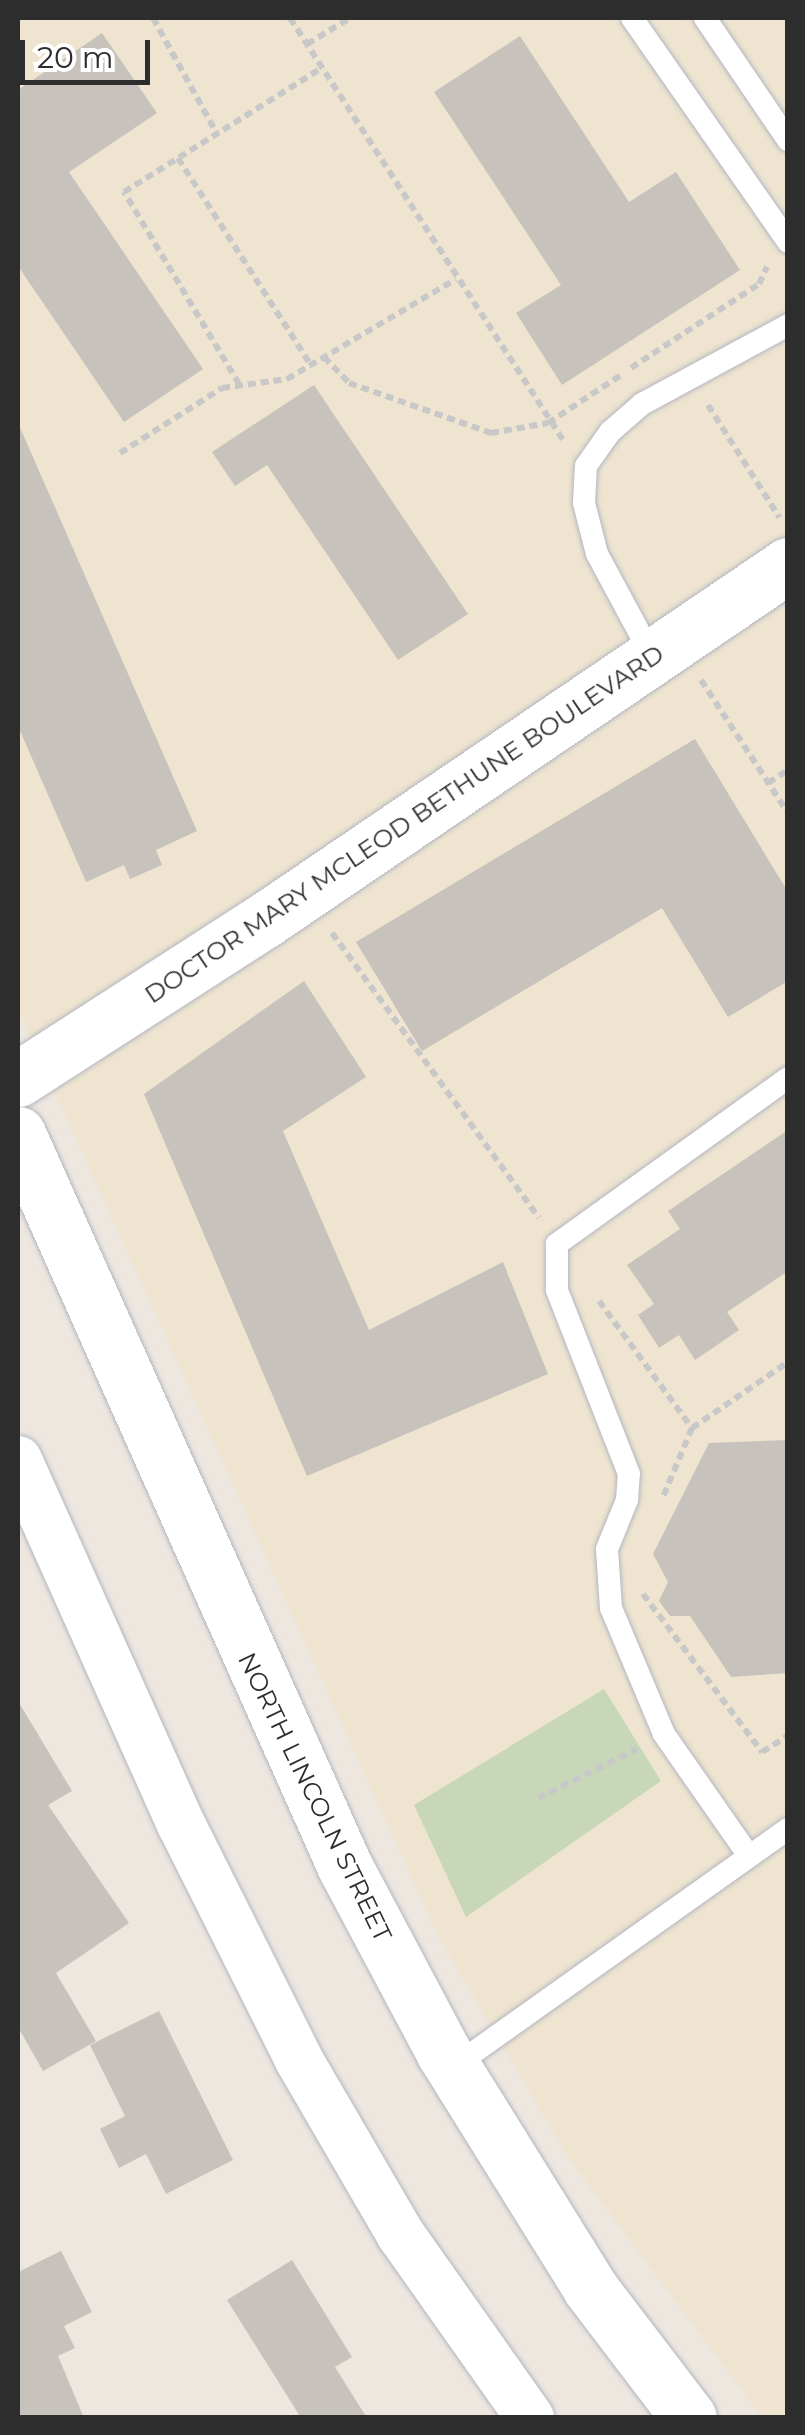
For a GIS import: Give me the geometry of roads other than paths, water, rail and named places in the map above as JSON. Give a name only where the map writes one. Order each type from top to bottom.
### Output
[{"type":"street","name":"DOCTOR MARY MCLEOD BETHUNE BOULEVARD","points":[[18,1079],[664,649],[783,542]]},
{"type":"street","name":"NORTH LINCOLN STREET","points":[[18,1134],[253,1671],[344,1866],[453,2067],[590,2288],[689,2418]]},
{"type":"street","points":[[18,1460],[181,1824],[298,2060],[401,2234],[530,2418]]},
{"type":"lane","points":[[632,18],[776,246]]},
{"type":"lane","points":[[705,18],[788,140]]},
{"type":"lane","points":[[664,649],[597,554],[584,503],[586,466],[620,422],[690,376],[788,325]]},
{"type":"lane","points":[[749,1856],[664,1734],[611,1608],[608,1549],[627,1500],[629,1474],[557,1290],[557,1244],[788,1078]]},
{"type":"lane","points":[[453,2067],[788,1829]]}]
